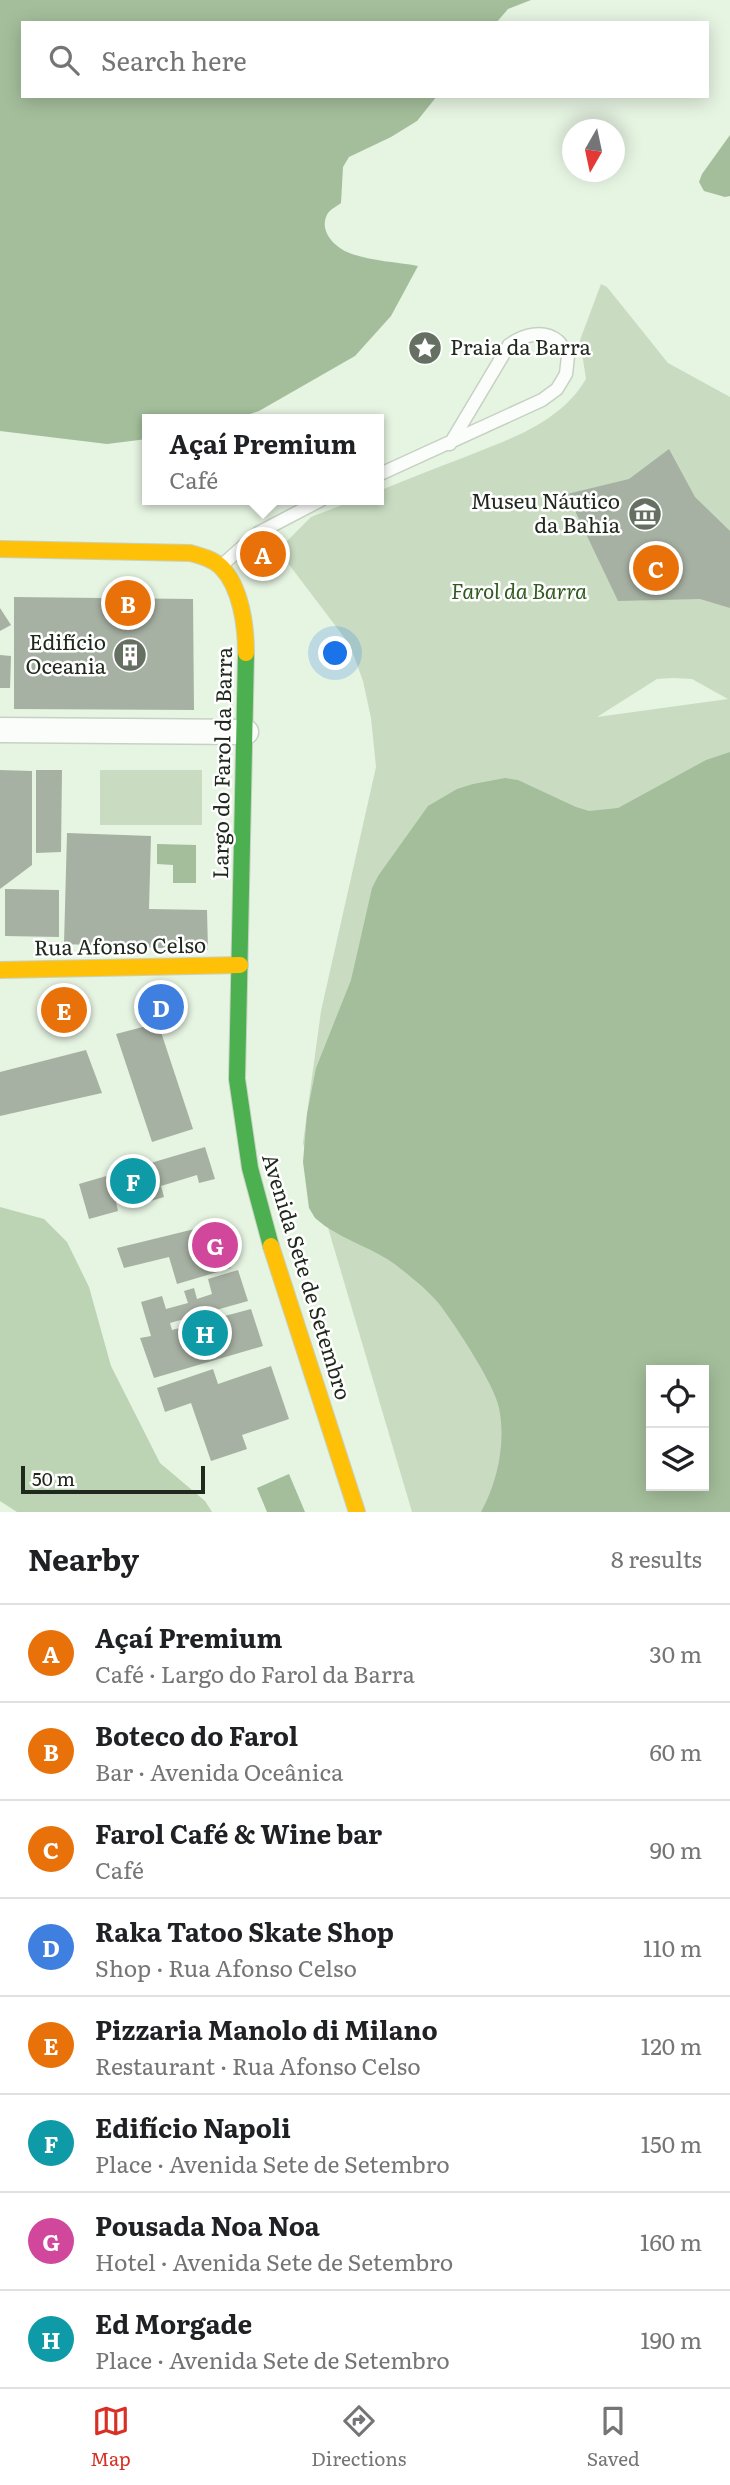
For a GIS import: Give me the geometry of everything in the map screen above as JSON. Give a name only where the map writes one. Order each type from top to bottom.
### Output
[{"type":"street","points":[[0,549],[190,553],[220,566]]},
{"type":"street","name":"Largo do Farol da Barra","points":[[220,566],[234,590],[246,642],[240,965]]},
{"type":"street","points":[[0,730],[246,732]]},
{"type":"street","name":"Rua Afonso Celso","points":[[0,970],[240,965]]},
{"type":"street","name":"Avenida Sete de Setembro","points":[[240,965],[238,1103],[250,1175],[264,1227],[357,1512]]},
{"type":"lane","points":[[384,473],[450,444],[541,400],[556,389],[566,374],[568,356],[558,341],[541,334],[522,336],[509,345],[450,444]]},
{"type":"lane","points":[[220,566],[258,533],[311,505]]},
{"type":"green space","name":"Farol da Barra","points":[[601,284],[607,287],[668,363],[730,397],[730,1512],[412,1512],[303,1143],[321,1011],[376,767],[371,718],[363,681],[350,645],[278,550],[311,517],[342,505],[384,505],[384,489],[533,428],[575,394],[586,379],[580,340]],"holes":[[[657,679],[692,679],[728,699],[597,717]]]},
{"type":"green space","points":[[100,770],[202,770],[202,825],[100,825]]},
{"type":"shaded area","points":[[0,0],[531,0],[508,9],[498,21],[21,21],[21,98],[435,98],[417,121],[349,157],[343,167],[341,203],[329,212],[325,220],[330,238],[346,252],[418,266],[391,316],[355,356],[250,414],[142,414],[142,440],[107,444],[0,431]]},
{"type":"shaded area","points":[[730,135],[730,196],[725,197],[704,191],[699,182]]},
{"type":"shaded area","points":[[730,752],[730,1512],[481,1512],[492,1487],[501,1448],[501,1421],[496,1398],[464,1340],[447,1314],[425,1289],[388,1259],[342,1236],[315,1218],[309,1208],[303,1162],[307,1114],[316,1068],[351,980],[372,888],[428,806],[457,789],[505,778],[518,780],[589,811],[618,808],[706,760]]},
{"type":"shaded area","points":[[157,844],[196,845],[196,883],[173,883],[173,865],[157,864]]},
{"type":"shaded area","points":[[0,1207],[44,1219],[67,1242],[89,1287],[111,1366],[160,1463],[205,1501],[212,1512],[17,1512],[0,1501]]},
{"type":"shaded area","points":[[289,1474],[305,1512],[267,1512],[257,1488]]},
{"type":"building","name":"Museu Náutico da Bahia","points":[[669,449],[695,497],[730,531],[730,608],[700,599],[618,601],[567,494],[629,479]]},
{"type":"building","name":"Edifício Oceania","points":[[14,597],[193,599],[194,710],[14,709]]},
{"type":"building","points":[[0,608],[11,625],[0,631]]},
{"type":"building","points":[[0,655],[11,656],[10,688],[0,688]]},
{"type":"building","points":[[0,770],[32,771],[32,865],[0,889]]},
{"type":"building","points":[[36,770],[62,770],[61,852],[36,853]]},
{"type":"building","points":[[67,833],[151,836],[149,909],[207,910],[208,950],[64,944]]},
{"type":"building","points":[[5,889],[59,890],[59,937],[5,936]]},
{"type":"building","points":[[158,1023],[193,1129],[152,1142],[116,1034]]},
{"type":"building","points":[[86,1050],[102,1093],[0,1116],[0,1072]]},
{"type":"building","points":[[205,1147],[215,1179],[199,1183],[197,1175],[161,1186],[164,1197],[141,1204],[138,1195],[116,1202],[118,1211],[89,1219],[79,1184]]},
{"type":"building","points":[[219,1223],[231,1268],[177,1284],[169,1257],[124,1268],[117,1248]]},
{"type":"building","points":[[238,1270],[248,1301],[170,1323],[172,1330],[251,1309],[263,1346],[154,1378],[140,1338],[151,1336],[141,1302],[162,1296],[166,1309],[188,1303],[184,1291],[194,1288],[197,1299],[212,1294],[208,1279]]},
{"type":"building","points":[[271,1366],[289,1419],[242,1435],[247,1449],[211,1461],[191,1403],[165,1412],[157,1388],[213,1369],[218,1384]]},
{"type":"traffic: fast","points":[[246,653],[237,1079],[250,1168],[271,1246]]},
{"type":"traffic: slow","points":[[0,549],[190,553],[207,558],[228,575],[238,596],[246,653]]},
{"type":"traffic: slow","points":[[0,970],[240,965]]},
{"type":"traffic: slow","points":[[271,1246],[357,1512]]},
{"type":"place","name":"Praia da Barra","points":[[425,348]]},
{"type":"place","name":"Museu Náutico da Bahia","points":[[645,514]]},
{"type":"place","name":"Açaí Premium","points":[[263,554]]},
{"type":"place","name":"Farol Café & Wine bar","points":[[656,568]]},
{"type":"place","name":"Boteco do Farol","points":[[128,603]]},
{"type":"place","name":"Edifício Oceania","points":[[130,655]]},
{"type":"place","name":"Raka Tatoo Skate Shop","points":[[161,1007]]},
{"type":"place","name":"Pizzaria Manolo di Milano","points":[[64,1010]]},
{"type":"place","name":"Edifício Napoli","points":[[133,1181]]},
{"type":"place","name":"Pousada Noa Noa","points":[[215,1245]]},
{"type":"place","name":"Ed Morgade","points":[[205,1333]]}]
